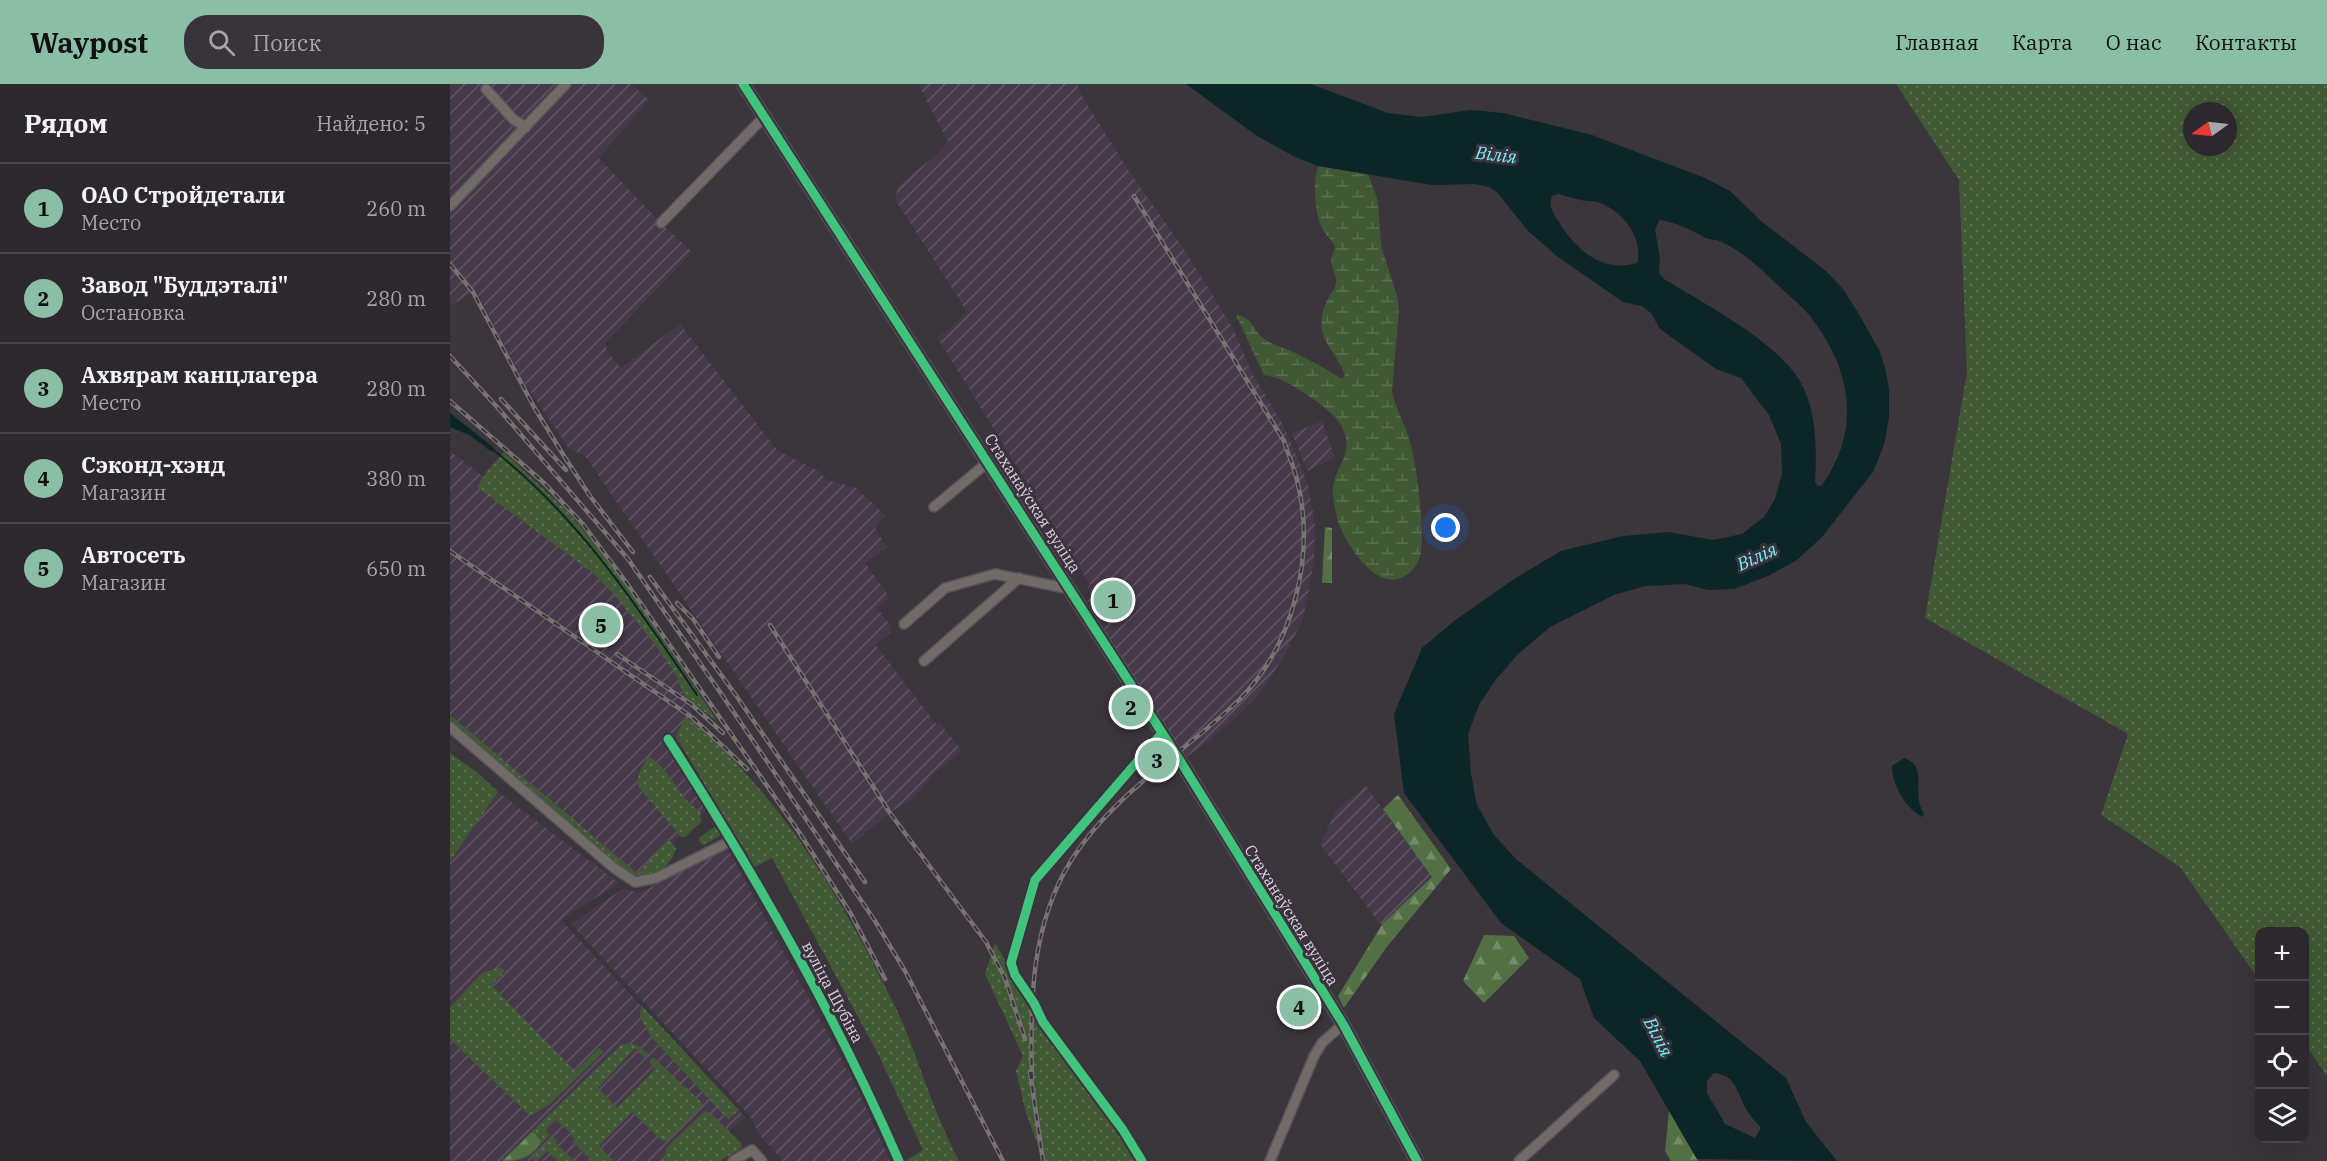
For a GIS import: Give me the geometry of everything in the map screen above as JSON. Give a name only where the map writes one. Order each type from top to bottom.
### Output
[{"type":"street","points":[[450,206],[566,84]]},
{"type":"street","name":"Стаханаўская вуліца","points":[[743,84],[1162,733],[1342,1024],[1417,1161]]},
{"type":"street","points":[[486,89],[514,120],[526,127]]},
{"type":"street","points":[[661,223],[764,117]]},
{"type":"street","points":[[934,507],[988,462]]},
{"type":"street","points":[[904,624],[945,588],[995,574],[1070,589]]},
{"type":"street","points":[[924,661],[1019,578]]},
{"type":"street","points":[[450,727],[614,868],[635,882],[656,878],[733,840]]},
{"type":"street","points":[[1142,1161],[1123,1130],[1043,1022],[1034,1003],[1015,975],[1011,963],[1035,880],[1162,733]]},
{"type":"street","name":"вуліца Шубіна","points":[[668,739],[733,840],[864,1081],[899,1161]]},
{"type":"street","points":[[1270,1161],[1314,1056],[1322,1043],[1342,1024]]},
{"type":"street","points":[[1519,1161],[1614,1075]]},
{"type":"street","points":[[733,1161],[752,1150],[762,1161]]},
{"type":"shaded area","points":[[450,84],[631,84],[649,100],[599,158],[692,252],[606,343],[607,351],[621,368],[680,324],[778,451],[819,471],[827,480],[855,487],[886,516],[875,529],[887,547],[865,563],[890,598],[877,608],[891,626],[891,633],[875,644],[937,725],[940,723],[962,751],[936,772],[913,799],[894,810],[852,844],[585,456],[569,449],[524,382],[476,291],[450,306]]},
{"type":"shaded area","points":[[918,84],[1077,84],[1083,98],[1129,171],[1186,252],[1233,328],[1252,373],[1282,423],[1302,468],[1309,489],[1315,525],[1314,562],[1303,619],[1284,657],[1255,700],[1210,740],[1185,758],[1087,601],[1093,596],[1087,587],[1090,585],[937,337],[952,327],[967,312],[895,199],[898,186],[936,155],[948,142]]},
{"type":"shaded area","points":[[1322,421],[1335,458],[1307,471],[1292,433]]},
{"type":"shaded area","points":[[450,451],[594,562],[689,689],[692,722],[676,758],[708,808],[639,877],[450,722]]},
{"type":"shaded area","points":[[1366,786],[1432,877],[1380,924],[1320,844],[1337,809]]},
{"type":"shaded area","points":[[498,792],[619,883],[561,920],[746,1118],[692,1161],[450,1161],[450,861]]},
{"type":"shaded area","points":[[728,849],[856,1086],[890,1161],[783,1161],[759,1134],[750,1116],[571,924],[624,888],[638,893]]},
{"type":"green space","points":[[1896,84],[2327,84],[2327,1076],[2309,1050],[2309,927],[2255,927],[2255,974],[2180,867],[2101,815],[2128,734],[1925,618],[1967,372],[1959,180]]},
{"type":"green space","points":[[1318,166],[1368,174],[1378,201],[1381,245],[1397,296],[1399,310],[1392,391],[1412,450],[1422,525],[1420,555],[1417,564],[1408,574],[1398,579],[1388,579],[1369,569],[1353,550],[1339,523],[1334,504],[1333,486],[1345,454],[1346,437],[1338,420],[1306,394],[1280,379],[1264,375],[1236,315],[1246,318],[1263,338],[1270,342],[1306,358],[1342,379],[1345,375],[1322,331],[1324,308],[1336,280],[1331,261],[1335,247],[1321,226],[1316,209],[1315,190]]},
{"type":"green space","points":[[504,452],[569,513],[611,563],[718,722],[685,697],[676,675],[654,643],[612,592],[593,573],[477,487],[487,471]]},
{"type":"green space","points":[[1325,527],[1332,528],[1332,583],[1322,583]]},
{"type":"green space","points":[[450,715],[638,874],[668,839],[676,848],[671,860],[661,870],[649,876],[642,878],[628,873],[450,722]]},
{"type":"green space","points":[[686,716],[743,770],[768,800],[815,863],[836,896],[901,1018],[936,1111],[959,1161],[905,1161],[923,1150],[878,1054],[772,858],[753,868],[676,736]]},
{"type":"green space","points":[[450,753],[478,773],[498,792],[450,861]]},
{"type":"green space","points":[[649,756],[664,770],[687,800],[700,811],[701,822],[685,837],[681,837],[638,786],[639,775]]},
{"type":"green space","points":[[1398,795],[1451,869],[1386,948],[1344,1008],[1338,996],[1383,923],[1432,877],[1383,809]]},
{"type":"green space","points":[[714,827],[720,830],[720,836],[703,845],[699,841],[700,837]]},
{"type":"green space","points":[[1484,935],[1514,936],[1529,958],[1484,1003],[1463,981]]},
{"type":"green space","points":[[995,943],[1035,1009],[1043,1031],[1121,1136],[1136,1161],[1044,1161],[1026,1113],[1016,1071],[1023,1056],[985,974]]},
{"type":"green space","points":[[501,967],[505,971],[491,985],[575,1071],[599,1048],[603,1052],[550,1104],[532,1115],[528,1114],[450,1039],[450,1007],[482,973]]},
{"type":"green space","points":[[641,1005],[739,1110],[728,1119],[651,1037],[640,1017]]},
{"type":"green space","points":[[628,1043],[637,1045],[649,1054],[645,1058],[635,1048],[598,1088],[617,1108],[655,1069],[649,1061],[653,1057],[703,1105],[667,1141],[662,1141],[632,1112],[599,1146],[614,1161],[592,1161],[573,1142],[575,1140],[572,1134],[555,1120],[545,1130],[550,1135],[530,1156],[519,1160],[501,1161],[621,1045]]},
{"type":"green space","points":[[705,1111],[710,1113],[740,1142],[742,1148],[720,1161],[659,1161],[665,1155],[667,1147]]},
{"type":"green space","points":[[1669,1111],[1698,1161],[1671,1161],[1665,1151]]},
{"type":"green space","points":[[531,1133],[534,1133],[541,1141],[530,1154],[520,1159],[503,1161]]},
{"type":"green space","points":[[553,1137],[574,1161],[558,1161],[547,1151],[537,1161],[533,1161],[533,1158]]},
{"type":"water","name":"Вілія","points":[[1186,84],[1311,84],[1388,113],[1422,117],[1470,110],[1503,113],[1592,135],[1705,178],[1730,191],[1761,221],[1826,271],[1843,289],[1857,311],[1879,350],[1885,368],[1889,389],[1889,417],[1884,445],[1873,472],[1822,537],[1797,560],[1768,576],[1734,589],[1708,590],[1685,584],[1645,586],[1614,595],[1550,627],[1517,655],[1494,682],[1479,705],[1468,734],[1471,774],[1477,805],[1494,835],[1516,859],[1786,1078],[1806,1122],[1837,1161],[1697,1159],[1640,1061],[1594,1018],[1580,979],[1501,923],[1404,793],[1394,714],[1422,648],[1454,621],[1514,579],[1561,551],[1623,536],[1669,532],[1713,540],[1742,534],[1764,517],[1775,499],[1782,474],[1781,444],[1769,415],[1741,378],[1716,369],[1660,329],[1651,313],[1642,306],[1623,302],[1558,257],[1528,231],[1497,192],[1489,187],[1474,184],[1432,185],[1318,166],[1295,157],[1257,136]],"holes":[[[1558,194],[1583,201],[1598,202],[1616,212],[1624,219],[1634,236],[1637,245],[1637,263],[1612,265],[1601,262],[1582,250],[1573,242],[1552,210],[1552,196]],[[1659,220],[1665,221],[1708,239],[1719,241],[1744,255],[1802,307],[1826,340],[1843,381],[1847,401],[1847,422],[1843,443],[1822,485],[1818,486],[1815,482],[1816,442],[1812,415],[1798,378],[1772,349],[1755,336],[1664,279],[1659,273],[1660,258],[1655,230]],[[1714,1073],[1721,1074],[1731,1081],[1748,1112],[1761,1128],[1755,1138],[1725,1124],[1707,1093],[1707,1081]]]},
{"type":"water","points":[[450,413],[494,448],[493,451],[471,436],[450,427]]},
{"type":"water","points":[[1904,758],[1911,761],[1917,770],[1919,802],[1924,814],[1922,817],[1905,801],[1894,781],[1892,766]]},
{"type":"waterway","points":[[492,449],[523,475],[579,533],[652,628],[697,695]]},
{"type":"railway","points":[[1032,1079],[1032,1022],[1036,966],[1040,938],[1058,885],[1072,859],[1108,814],[1239,700],[1258,678],[1287,626],[1302,568],[1304,538],[1302,508],[1296,475],[1284,441],[1134,196]]},
{"type":"railway","points":[[450,264],[473,292],[534,407],[564,456],[590,496],[633,552]]},
{"type":"railway","points":[[450,356],[498,408],[628,559],[720,692],[875,921],[905,971],[1003,1161]]},
{"type":"railway","points":[[501,399],[566,470]]},
{"type":"railway","points":[[450,401],[544,483],[582,523],[626,582],[799,832],[851,914],[885,979]]},
{"type":"railway","points":[[450,551],[693,718],[747,769]]},
{"type":"railway","points":[[650,577],[735,694],[865,882]]},
{"type":"railway","points":[[677,603],[693,619],[719,657]]},
{"type":"railway","points":[[770,625],[890,813],[986,942],[1005,978],[1025,1039]]},
{"type":"railway","points":[[617,654],[691,704],[723,733]]},
{"type":"railway","points":[[1030,1072],[1043,1161]]},
{"type":"cycle path","points":[[743,84],[1179,759],[1343,1024],[1417,1161]]},
{"type":"cycle path","points":[[1142,1161],[1123,1130],[1043,1022],[1034,1003],[1015,975],[1011,963],[1035,880],[1162,733]]},
{"type":"cycle path","points":[[668,739],[732,841],[821,998],[899,1161]]},
{"type":"place","name":"ОАО Стройдетали","points":[[1113,600]]},
{"type":"place","name":"Автосеть","points":[[601,625]]},
{"type":"place","name":"Завод \"Буддэталі\"","points":[[1131,707]]},
{"type":"place","name":"Ахвярам канцлагера","points":[[1157,760]]},
{"type":"place","name":"Сэконд-хэнд","points":[[1299,1007]]}]
